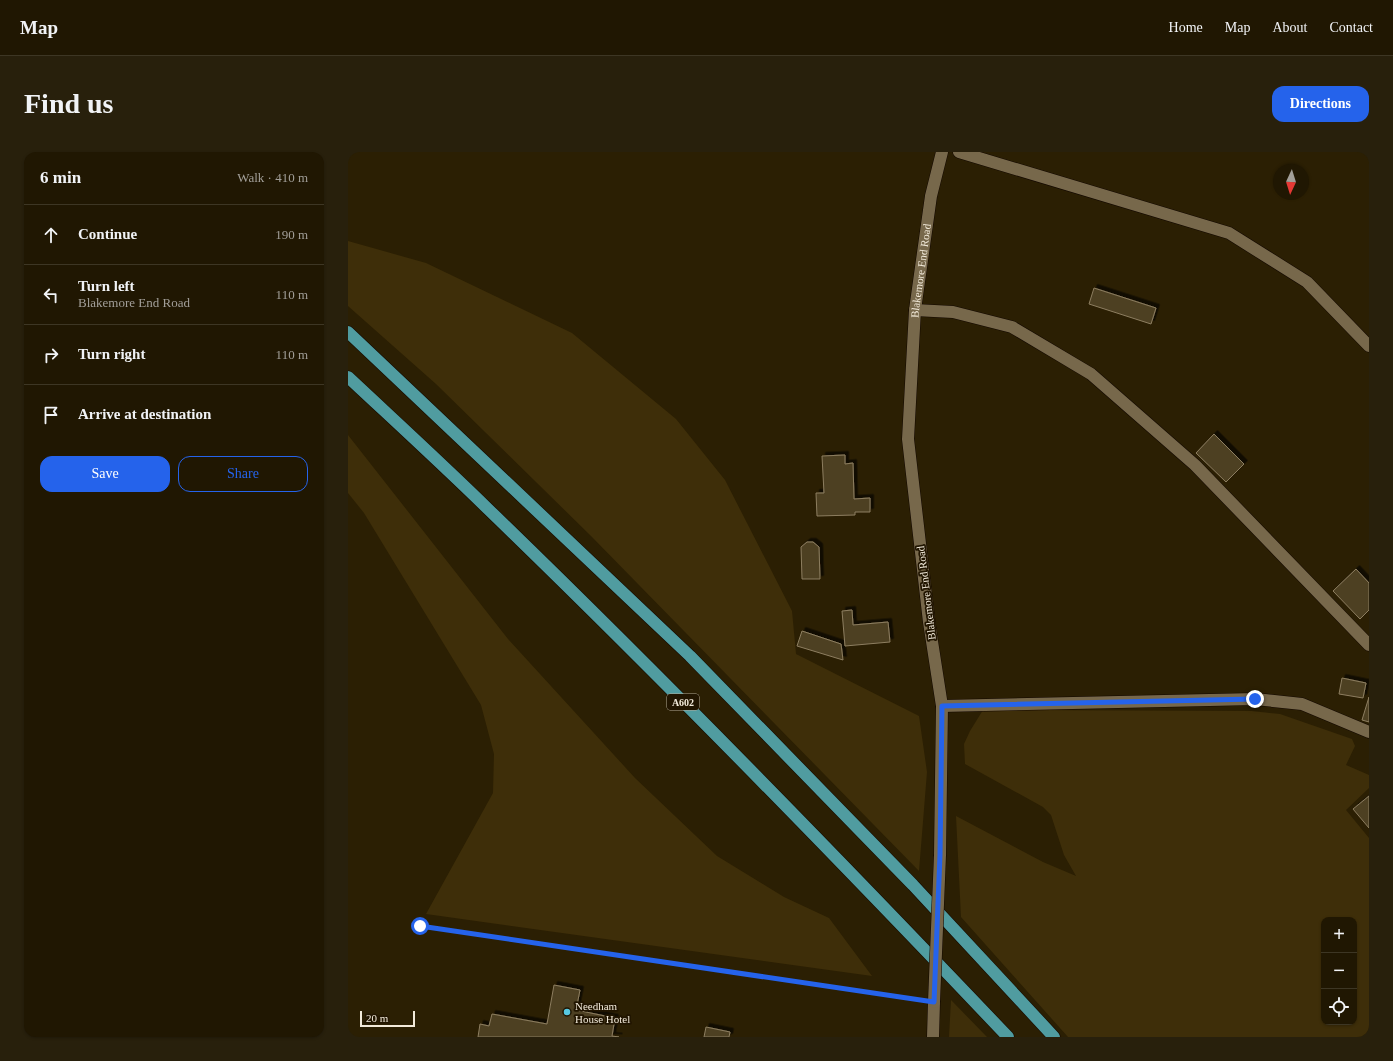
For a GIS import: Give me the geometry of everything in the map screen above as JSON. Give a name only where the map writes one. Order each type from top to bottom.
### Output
[{"type":"main road","points":[[348,332],[690,656],[913,885],[1054,1037]]},
{"type":"main road","name":"A602","points":[[348,377],[488,508],[671,689],[884,906],[1008,1037]]},
{"type":"street","name":"Blakemore End Road","points":[[933,1037],[940,855],[942,706],[929,622],[908,439],[915,310],[931,196],[942,152]]},
{"type":"street","points":[[959,152],[1229,233],[1307,282],[1369,346]]},
{"type":"street","points":[[915,310],[953,312],[1012,327],[1091,374],[1194,465],[1369,645]]},
{"type":"street","points":[[942,706],[1255,699],[1302,704],[1369,732]]},
{"type":"path","points":[[420,926],[934,1002]]},
{"type":"shaded area","points":[[348,241],[426,263],[572,333],[676,419],[725,480],[792,611],[796,654],[919,716],[927,772],[919,871],[591,536],[436,384],[348,306]]},
{"type":"shaded area","points":[[348,435],[508,639],[635,778],[717,856],[784,897],[829,918],[872,976],[426,914],[493,793],[494,754],[481,705],[364,513],[348,493]]},
{"type":"shaded area","points":[[983,710],[1252,711],[1280,714],[1352,739],[1355,746],[1346,765],[1369,775],[1369,788],[1346,810],[1369,838],[1369,1037],[1068,1037],[961,917],[956,816],[1043,862],[1076,876],[1064,855],[1051,815],[1043,807],[965,764],[964,744]]},
{"type":"shaded area","points":[[951,1000],[987,1037],[949,1037]]},
{"type":"building","points":[[1094,288],[1156,308],[1151,324],[1089,304]]},
{"type":"building","points":[[1214,434],[1244,464],[1226,482],[1196,453]]},
{"type":"building","points":[[845,455],[845,464],[853,463],[854,499],[870,498],[870,512],[855,512],[855,515],[817,516],[816,493],[824,493],[822,456]]},
{"type":"building","points":[[807,542],[813,542],[819,547],[820,579],[802,579],[801,547]]},
{"type":"building","points":[[1356,569],[1369,583],[1369,610],[1360,619],[1333,591]]},
{"type":"building","points":[[852,610],[853,625],[888,622],[890,642],[845,646],[842,611]]},
{"type":"building","points":[[802,631],[841,644],[843,660],[797,646]]},
{"type":"building","points":[[1342,678],[1366,683],[1363,698],[1339,694]]},
{"type":"building","points":[[1369,697],[1369,722],[1362,720]]},
{"type":"building","points":[[1369,796],[1369,828],[1353,809]]},
{"type":"building","name":"Needham House Hotel","points":[[554,985],[580,990],[576,1010],[615,1018],[612,1036],[619,1037],[478,1037],[480,1024],[489,1026],[492,1014],[547,1024]]},
{"type":"building","points":[[706,1027],[730,1032],[729,1037],[704,1037]]},
{"type":"place","name":"Needham House Hotel","points":[[567,1012]]},
{"type":"route","points":[[420,926],[934,1002],[940,855],[942,706],[1255,699]]}]
